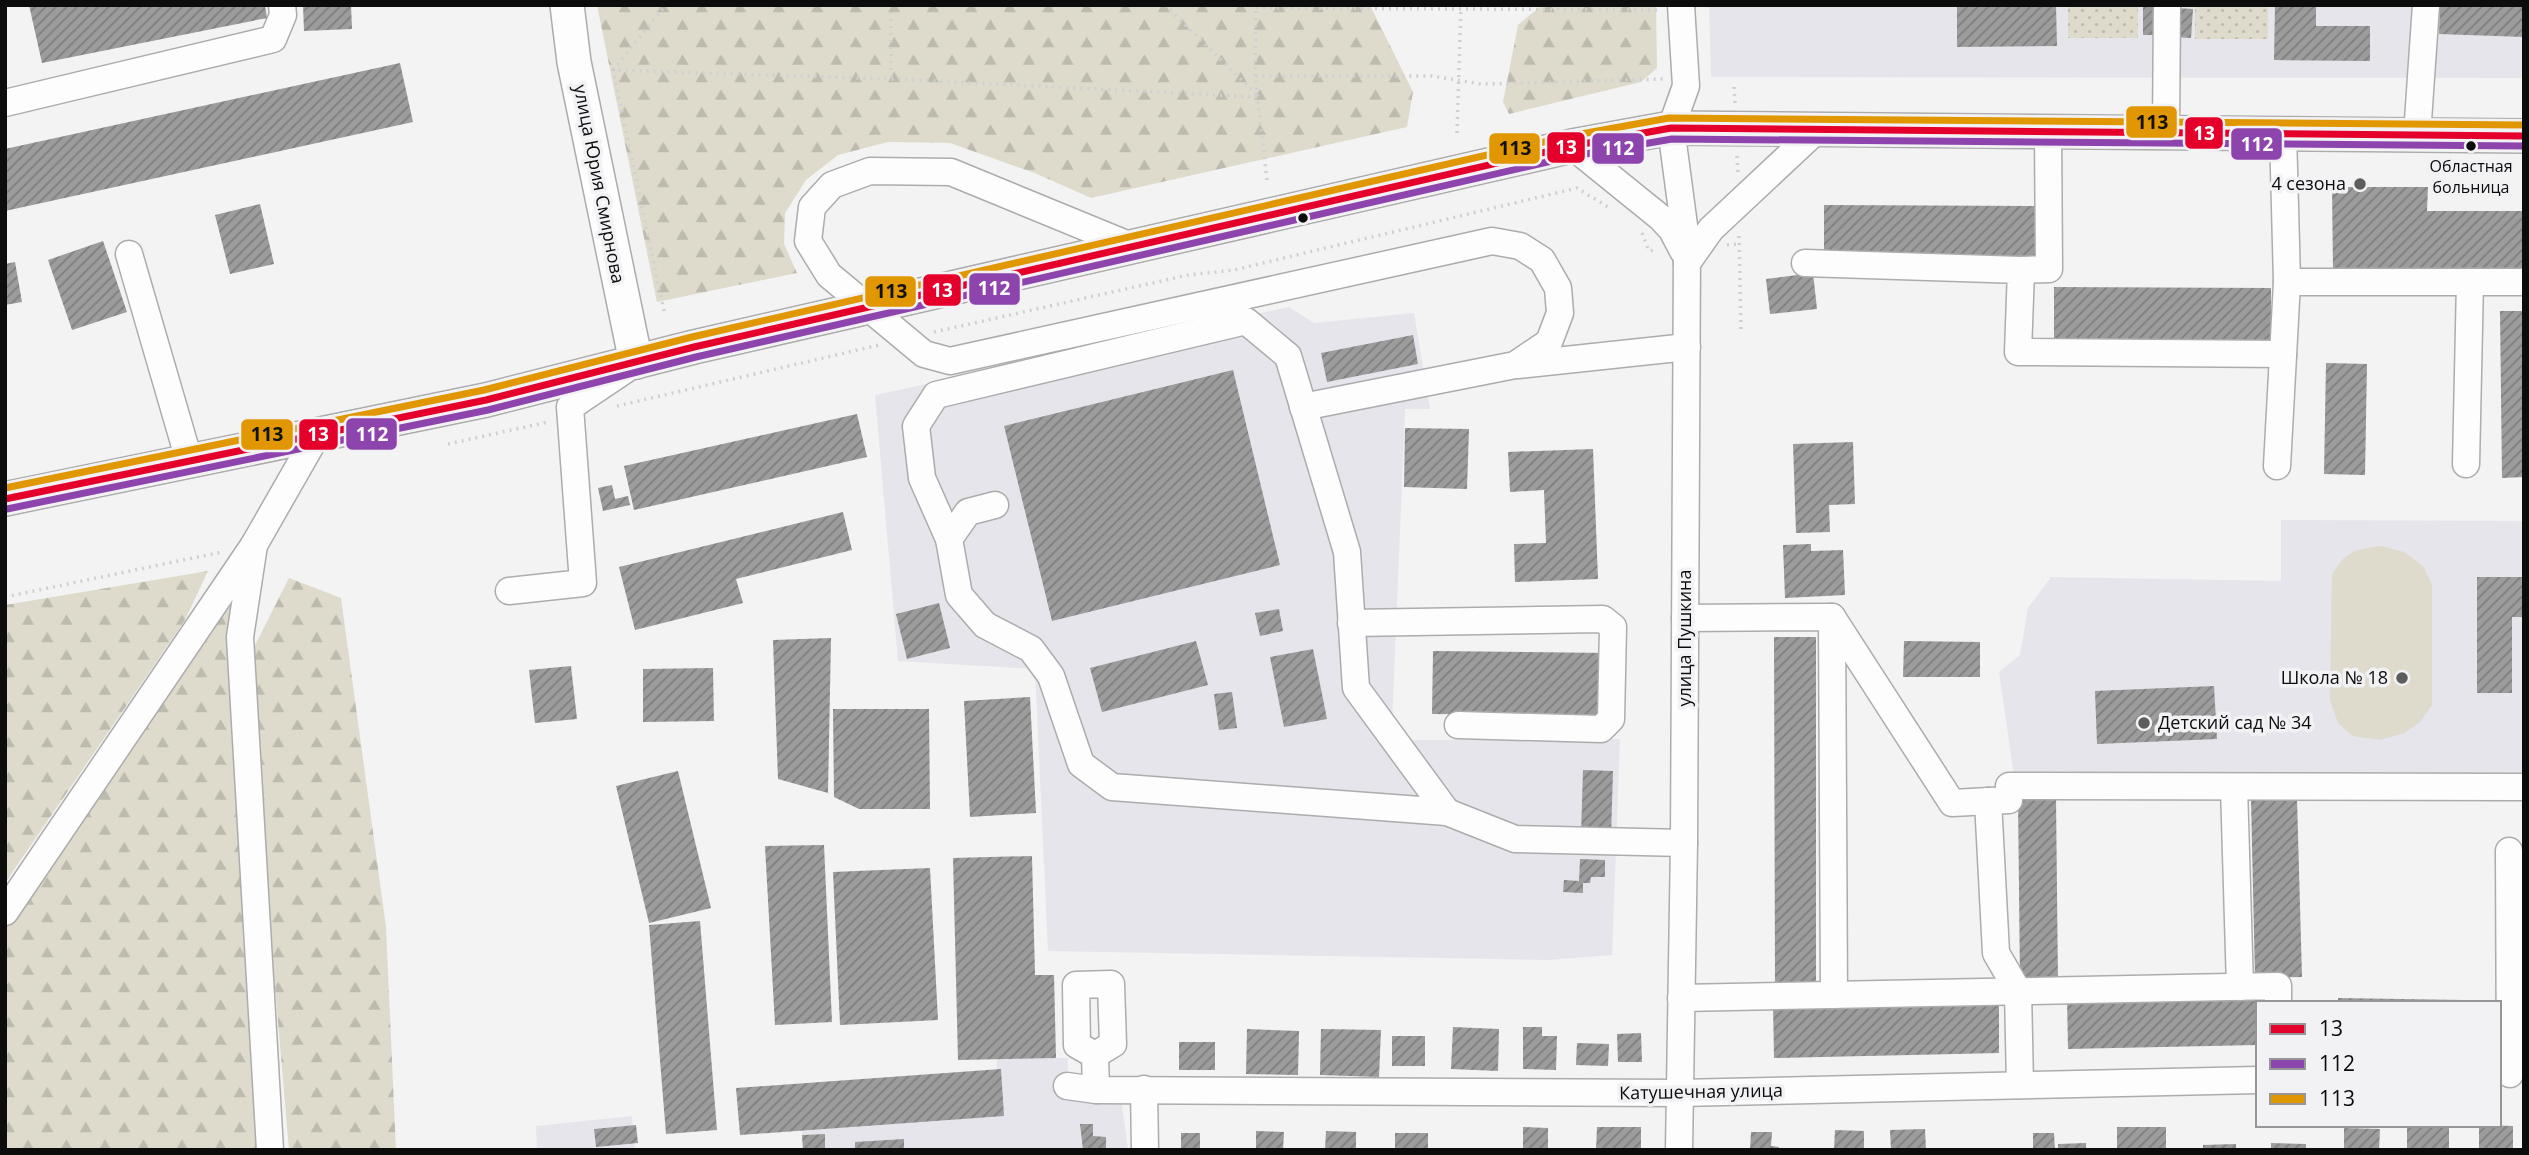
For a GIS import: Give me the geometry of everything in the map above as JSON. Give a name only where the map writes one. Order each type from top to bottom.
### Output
[{"type":"main road","name":"улица Юрия Смирнова","points":[[567,5],[574,62],[636,362]]},
{"type":"main road","points":[[5,499],[486,400],[870,307],[1572,146],[1671,128],[1820,127],[2524,136]]},
{"type":"street","points":[[5,103],[273,39],[283,15],[282,5]]},
{"type":"street","points":[[2166,131],[2168,5]]},
{"type":"street","points":[[2417,135],[2426,5]]},
{"type":"street","points":[[1671,128],[1686,86],[1674,7]]},
{"type":"street","points":[[1687,263],[1711,229],[1820,127]]},
{"type":"street","name":"улица Пушкина","points":[[1671,128],[1687,263],[1685,843],[1679,1150]]},
{"type":"street","points":[[1805,263],[2049,269],[2048,130]]},
{"type":"street","points":[[2277,466],[2287,282],[2283,132]]},
{"type":"street","points":[[1572,146],[1661,218],[1672,230],[1687,263]]},
{"type":"street","points":[[1136,248],[951,172],[870,171],[832,185],[812,207],[808,242],[829,275],[924,355],[950,361],[1492,241],[1520,246],[1542,260],[1558,288],[1560,313],[1549,342],[1515,365]]},
{"type":"street","points":[[129,254],[189,460]]},
{"type":"street","points":[[2021,270],[2018,352],[2283,354]]},
{"type":"street","points":[[2287,282],[2524,282]]},
{"type":"street","points":[[2466,464],[2470,282]]},
{"type":"street","points":[[1447,812],[1356,688],[1346,552],[1288,356],[1246,321],[936,395],[916,426],[922,478],[948,539],[959,594],[985,625],[1031,649],[1051,676],[1081,764],[1112,788],[1447,812],[1516,839],[1685,843]]},
{"type":"street","points":[[1303,407],[1515,365],[1687,347]]},
{"type":"street","points":[[509,591],[583,583],[570,407],[636,362]]},
{"type":"street","points":[[5,912],[254,545],[318,433]]},
{"type":"street","points":[[948,539],[968,512],[995,505]]},
{"type":"street","points":[[254,545],[240,637],[270,1150]]},
{"type":"street","points":[[1685,618],[1832,617]]},
{"type":"street","points":[[1832,617],[1952,803],[2009,800],[2009,786],[2524,787]]},
{"type":"street","points":[[1832,617],[1834,995]]},
{"type":"street","points":[[1351,623],[1603,619],[1613,627],[1611,719],[1601,729],[1458,725]]},
{"type":"street","points":[[2234,787],[2240,987]]},
{"type":"street","points":[[1988,801],[1996,953],[2018,991],[2020,1085]]},
{"type":"street","points":[[2509,851],[2511,1074]]},
{"type":"street","points":[[1681,998],[2278,986],[2278,1001]]},
{"type":"street","points":[[1095,1055],[1096,1090]]},
{"type":"street","name":"Катушечная улица","points":[[1067,1086],[1096,1090],[1679,1093],[2256,1080]]},
{"type":"street","points":[[1144,1089],[1145,1150]]},
{"type":"path","points":[[613,70],[666,5]]},
{"type":"path","points":[[891,5],[891,79]]},
{"type":"path","points":[[1165,5],[1258,97]]},
{"type":"path","points":[[1267,180],[1255,76],[1256,7],[1674,7]]},
{"type":"path","points":[[1457,133],[1461,7]]},
{"type":"path","points":[[613,70],[891,79],[1258,97]]},
{"type":"path","points":[[613,70],[664,311]]},
{"type":"path","points":[[1255,76],[1432,76],[1481,84],[1666,79],[1666,86]]},
{"type":"path","points":[[610,408],[1188,275],[1234,270],[1577,188],[1613,211]]},
{"type":"path","points":[[1632,225],[1641,232],[1649,251]]},
{"type":"path","points":[[448,444],[571,417]]},
{"type":"path","points":[[5,597],[254,545]]},
{"type":"shaded area","points":[[1709,5],[2524,5],[2524,78],[1711,77]]},
{"type":"shaded area","points":[[1289,307],[1314,323],[1414,313],[1430,409],[1405,409],[1392,725],[1402,740],[1620,739],[1612,955],[1548,960],[1048,951],[1035,669],[898,661],[875,395]]},
{"type":"shaded area","points":[[2281,520],[2524,521],[2524,774],[2014,776],[1999,672],[2020,655],[2028,608],[2051,577],[2281,581]]},
{"type":"shaded area","points":[[1055,1052],[1055,1058],[1068,1058],[1067,1086],[1079,1101],[1121,1098],[1128,1150],[825,1150],[824,1134],[802,1135],[801,1121],[1000,1110],[996,1053]]},
{"type":"shaded area","points":[[632,1116],[635,1150],[537,1150],[536,1126]]},
{"type":"green space","points":[[597,5],[1370,5],[1413,92],[1407,127],[1091,198],[1037,174],[950,143],[888,142],[838,155],[806,180],[785,213],[784,244],[797,273],[657,302]]},
{"type":"green space","points":[[1542,5],[1656,5],[1657,68],[1641,82],[1509,114],[1503,102],[1518,25]]},
{"type":"green space","points":[[2068,5],[2138,5],[2138,38],[2068,38]]},
{"type":"green space","points":[[2195,5],[2268,5],[2268,39],[2195,39]]},
{"type":"green space","points":[[2382,546],[2404,552],[2423,566],[2432,585],[2432,705],[2420,722],[2404,733],[2380,740],[2353,736],[2338,723],[2330,700],[2332,575],[2352,553]]},
{"type":"green space","points":[[208,571],[185,620],[5,883],[5,605]]},
{"type":"green space","points":[[289,578],[341,598],[386,927],[396,1150],[289,1150],[247,661]]},
{"type":"green space","points":[[230,595],[257,1150],[5,1150],[5,927]]},
{"type":"building","points":[[29,5],[265,5],[267,18],[42,63]]},
{"type":"building","points":[[303,5],[351,5],[352,29],[304,31]]},
{"type":"building","points":[[1957,5],[2056,5],[2057,46],[1957,47]]},
{"type":"building","points":[[2275,5],[2316,5],[2316,26],[2370,26],[2370,61],[2274,60]]},
{"type":"building","points":[[2440,5],[2524,5],[2524,37],[2439,34]]},
{"type":"building","points":[[2143,7],[2159,7],[2159,35],[2143,35]]},
{"type":"building","points":[[2176,8],[2193,9],[2191,38],[2174,37]]},
{"type":"building","points":[[400,63],[413,122],[5,211],[5,149]]},
{"type":"building","points":[[2332,187],[2428,187],[2427,211],[2524,211],[2524,271],[2333,271]]},
{"type":"building","points":[[260,204],[274,264],[230,274],[215,215]]},
{"type":"building","points":[[1824,205],[2041,206],[2040,260],[1824,260]]},
{"type":"building","points":[[103,241],[127,312],[72,330],[48,260]]},
{"type":"building","points":[[15,262],[22,302],[5,305],[5,264]]},
{"type":"building","points":[[1813,273],[1817,309],[1770,314],[1766,279]]},
{"type":"building","points":[[2054,287],[2271,288],[2271,342],[2054,342]]},
{"type":"building","points":[[2500,311],[2524,311],[2524,477],[2502,478]]},
{"type":"building","points":[[1413,335],[1418,364],[1327,382],[1321,353]]},
{"type":"building","points":[[2326,363],[2367,364],[2365,475],[2324,474]]},
{"type":"building","points":[[1233,370],[1280,565],[1052,621],[1004,426]]},
{"type":"building","points":[[857,414],[867,457],[634,510],[624,466]]},
{"type":"building","points":[[1405,428],[1469,429],[1467,489],[1404,487]]},
{"type":"building","points":[[1853,442],[1855,504],[1829,505],[1830,532],[1796,533],[1793,444]]},
{"type":"building","points":[[1593,449],[1598,579],[1515,582],[1514,544],[1546,543],[1544,490],[1510,492],[1508,452]]},
{"type":"building","points":[[612,485],[615,499],[628,496],[630,505],[603,511],[598,488]]},
{"type":"building","points":[[843,512],[852,550],[736,579],[743,603],[635,630],[619,567]]},
{"type":"building","points":[[1811,544],[1811,551],[1843,550],[1845,595],[1785,598],[1783,545]]},
{"type":"building","points":[[2477,577],[2524,577],[2524,617],[2512,617],[2512,693],[2477,693]]},
{"type":"building","points":[[939,603],[950,648],[907,659],[896,614]]},
{"type":"building","points":[[1279,609],[1283,631],[1260,636],[1255,613]]},
{"type":"building","points":[[1774,637],[1816,637],[1816,986],[1775,986]]},
{"type":"building","points":[[831,638],[828,793],[778,779],[773,640]]},
{"type":"building","points":[[1196,641],[1208,685],[1102,712],[1090,668]]},
{"type":"building","points":[[1904,641],[1980,642],[1980,677],[1903,677]]},
{"type":"building","points":[[1313,649],[1327,719],[1284,727],[1270,657]]},
{"type":"building","points":[[1433,651],[1610,653],[1610,716],[1432,714]]},
{"type":"building","points":[[571,666],[577,719],[535,723],[529,670]]},
{"type":"building","points":[[713,668],[714,721],[643,722],[643,669]]},
{"type":"building","points":[[2214,686],[2217,739],[2097,744],[2095,691]]},
{"type":"building","points":[[1232,692],[1237,728],[1219,730],[1214,694]]},
{"type":"building","points":[[1030,697],[1036,813],[970,817],[964,701]]},
{"type":"building","points":[[833,709],[929,709],[930,809],[859,809],[834,797]]},
{"type":"building","points":[[1583,770],[1613,771],[1611,836],[1581,835]]},
{"type":"building","points":[[678,771],[711,908],[649,923],[616,786]]},
{"type":"building","points":[[2018,798],[2056,798],[2058,983],[2020,983]]},
{"type":"building","points":[[2297,799],[2302,977],[2255,978],[2251,800]]},
{"type":"building","points":[[824,845],[832,1022],[775,1025],[765,846]]},
{"type":"building","points":[[1032,856],[1035,975],[1054,975],[1056,1058],[958,1060],[953,858]]},
{"type":"building","points":[[1580,859],[1605,860],[1605,877],[1591,877],[1590,883],[1583,883],[1583,893],[1563,892],[1564,880],[1579,881]]},
{"type":"building","points":[[930,868],[938,1020],[840,1025],[833,872]]},
{"type":"building","points":[[700,921],[717,1130],[666,1134],[649,925]]},
{"type":"building","points":[[2256,995],[2256,1045],[2068,1049],[2067,999]]},
{"type":"building","points":[[2338,998],[2464,1000],[2464,1001],[2338,1001]]},
{"type":"building","points":[[1999,1002],[1999,1053],[1774,1058],[1773,1003]]},
{"type":"building","points":[[1453,1027],[1499,1029],[1498,1071],[1451,1069]]},
{"type":"building","points":[[1523,1027],[1542,1027],[1542,1036],[1557,1036],[1556,1070],[1523,1069]]},
{"type":"building","points":[[1247,1029],[1299,1031],[1298,1075],[1246,1074]]},
{"type":"building","points":[[1321,1029],[1381,1030],[1379,1077],[1320,1075]]},
{"type":"building","points":[[1641,1033],[1642,1062],[1618,1062],[1617,1034]]},
{"type":"building","points":[[1392,1036],[1425,1036],[1425,1066],[1392,1066]]},
{"type":"building","points":[[1179,1042],[1215,1042],[1215,1070],[1179,1070]]},
{"type":"building","points":[[1577,1043],[1609,1044],[1608,1066],[1576,1065]]},
{"type":"building","points":[[1001,1069],[1004,1116],[740,1135],[736,1088]]},
{"type":"building","points":[[1080,1124],[1093,1124],[1093,1136],[1106,1137],[1106,1150],[1083,1150]]},
{"type":"building","points":[[636,1125],[638,1143],[596,1147],[594,1129]]},
{"type":"building","points":[[2513,1126],[2513,1150],[2479,1150],[2479,1127]]},
{"type":"building","points":[[1523,1127],[1548,1128],[1548,1150],[1523,1150]]},
{"type":"building","points":[[1597,1127],[1641,1127],[1641,1150],[1596,1150]]},
{"type":"building","points":[[2117,1127],[2166,1127],[2166,1150],[2117,1150]]},
{"type":"building","points":[[2407,1127],[2449,1127],[2449,1150],[2407,1150]]},
{"type":"building","points":[[2344,1128],[2380,1129],[2379,1150],[2344,1150]]},
{"type":"building","points":[[1925,1129],[1926,1150],[1891,1150],[1890,1130]]},
{"type":"building","points":[[1835,1130],[1864,1131],[1864,1150],[1834,1150]]},
{"type":"building","points":[[1256,1131],[1284,1132],[1283,1150],[1256,1150]]},
{"type":"building","points":[[1326,1131],[1356,1132],[1356,1150],[1325,1150]]},
{"type":"building","points":[[1751,1132],[1772,1132],[1771,1146],[1779,1147],[1779,1150],[1750,1150]]},
{"type":"building","points":[[1181,1133],[1200,1133],[1200,1150],[1181,1150]]},
{"type":"building","points":[[1395,1133],[1428,1133],[1428,1150],[1395,1150]]},
{"type":"building","points":[[2033,1133],[2054,1133],[2055,1150],[2033,1150]]},
{"type":"building","points":[[825,1134],[825,1150],[803,1150],[802,1135]]},
{"type":"building","points":[[904,1139],[904,1150],[855,1150],[855,1142]]},
{"type":"building","points":[[2086,1143],[2086,1150],[2058,1150],[2058,1144]]},
{"type":"building","points":[[2271,1143],[2306,1144],[2306,1150],[2271,1150]]},
{"type":"building","points":[[2236,1144],[2236,1150],[2203,1150],[2203,1145]]},
{"type":"transit line","name":"113","points":[[5,488],[484,390],[692,337],[1570,136],[1669,118],[2524,125]]},
{"type":"transit line","name":"13","points":[[5,499],[486,400],[694,347],[1572,146],[1671,128],[2524,136]]},
{"type":"transit line","name":"112","points":[[7,509],[488,410],[696,357],[1574,156],[1672,139],[2524,146]]},
{"type":"place","name":"Областная больница","points":[[2471,146]]},
{"type":"place","name":"4 сезона","points":[[2360,184]]},
{"type":"place","name":"Школа № 18","points":[[2402,678]]},
{"type":"place","name":"Детский сад № 34","points":[[2144,723]]}]
